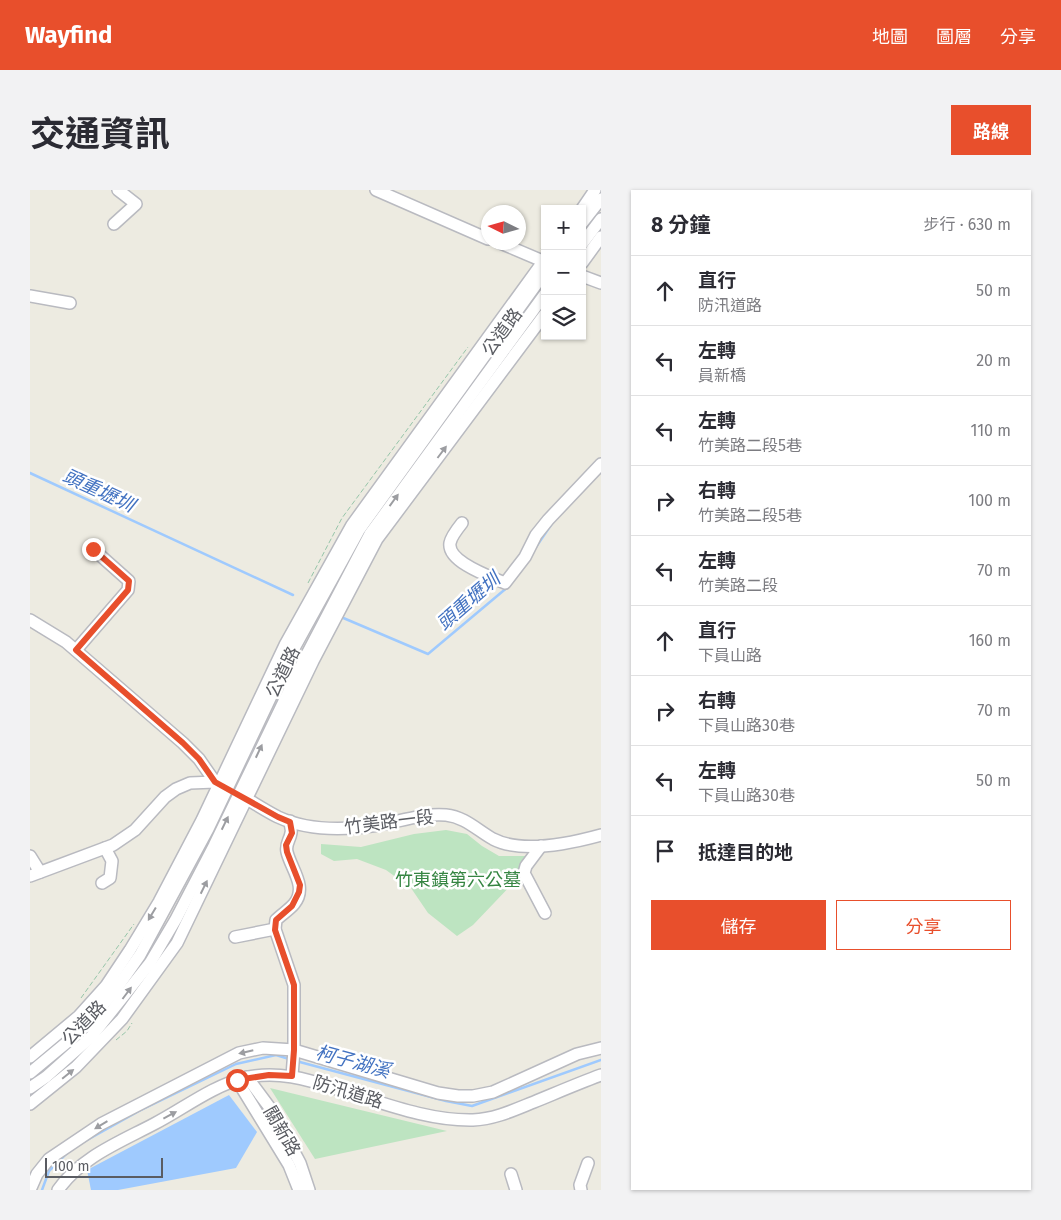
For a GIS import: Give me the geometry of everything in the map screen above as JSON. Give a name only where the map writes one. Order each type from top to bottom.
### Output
[{"type":"street","points":[[114,224],[136,204],[118,190]]},
{"type":"street","points":[[376,190],[481,236]]},
{"type":"street","points":[[585,205],[596,190]]},
{"type":"street","points":[[586,218],[601,199]]},
{"type":"street","points":[[586,239],[601,220]]},
{"type":"street","points":[[586,258],[601,237]]},
{"type":"street","points":[[516,250],[541,262]]},
{"type":"street","name":"公道路","points":[[30,1058],[80,1016],[106,986],[158,902],[359,530],[541,267]]},
{"type":"street","points":[[586,277],[601,283]]},
{"type":"street","name":"公道路","points":[[30,1104],[76,1067],[122,1019],[177,943],[306,656],[370,534],[544,295]]},
{"type":"street","points":[[30,296],[70,303]]},
{"type":"street","name":"公道路","points":[[30,1088],[46,1077],[91,1037],[150,962],[176,919],[243,797],[377,539],[541,319]]},
{"type":"street","points":[[462,523],[450,542],[451,550],[456,557],[473,568],[505,583],[525,557],[536,535],[548,520],[601,464]]},
{"type":"street","points":[[76,650],[128,590],[129,581],[93,549]]},
{"type":"street","points":[[30,620],[76,650],[183,743],[220,785]]},
{"type":"street","points":[[30,856],[35,874],[105,848],[113,845],[135,830],[176,789],[190,783],[220,785]]},
{"type":"street","name":"公道路","points":[[30,1073],[77,1034],[114,992],[140,955],[208,829],[220,785]]},
{"type":"street","name":"竹美路一段","points":[[220,785],[278,817],[290,822],[319,827],[347,828],[378,825],[418,817],[446,815],[466,821],[494,839],[519,846],[572,843],[601,835]]},
{"type":"street","points":[[290,822],[292,833],[286,845],[287,852],[300,885],[299,892],[292,906],[276,920],[275,930],[294,985],[292,1076]]},
{"type":"street","points":[[541,846],[526,866],[524,874],[545,914]]},
{"type":"street","points":[[102,883],[110,878],[112,861],[105,848]]},
{"type":"street","points":[[235,937],[275,930]]},
{"type":"street","points":[[30,1190],[37,1174],[49,1159],[101,1124],[239,1053],[263,1048],[294,1050],[438,1093],[473,1096],[493,1092],[578,1054],[601,1048]]},
{"type":"street","name":"防汛道路","points":[[58,1190],[70,1175],[98,1154],[178,1112],[225,1084],[242,1079],[269,1075],[292,1076],[412,1111],[444,1118],[473,1120],[496,1117],[601,1075]]},
{"type":"street","name":"關新路","points":[[242,1079],[289,1165],[299,1190]]},
{"type":"street","name":"關新路","points":[[242,1079],[273,1112],[300,1163],[309,1190]]},
{"type":"street","points":[[581,1190],[580,1184],[588,1163]]},
{"type":"street","points":[[512,1174],[516,1190]]},
{"type":"green space","name":"竹東鎮第六公墓","points":[[446,830],[467,834],[499,856],[533,856],[533,868],[515,881],[473,925],[457,936],[428,913],[411,888],[386,870],[357,859],[334,861],[321,854],[321,844],[361,847],[414,834]]},
{"type":"green space","points":[[270,1088],[447,1131],[315,1159]]},
{"type":"water","points":[[229,1095],[257,1132],[236,1168],[118,1190],[91,1190],[87,1170]]},
{"type":"waterway","name":"頭重壢圳","points":[[30,473],[293,595]]},
{"type":"waterway","name":"頭重壢圳","points":[[536,547],[553,522]]},
{"type":"waterway","name":"頭重壢圳","points":[[341,617],[428,654],[509,586]]},
{"type":"waterway","name":"柯子湖溪","points":[[80,1144],[139,1111],[236,1064],[276,1055],[289,1059]]},
{"type":"waterway","name":"柯子湖溪","points":[[296,1061],[446,1101],[472,1106],[601,1060]]},
{"type":"waterway","name":"柯子湖溪","points":[[42,1190],[49,1171],[67,1153]]},
{"type":"route","points":[[93,549],[129,581],[128,590],[76,650],[183,743],[199,759],[215,782],[290,822],[292,833],[286,845],[287,852],[300,885],[296,900],[292,906],[276,920],[275,930],[294,985],[292,1076],[269,1075],[237,1080]]}]
